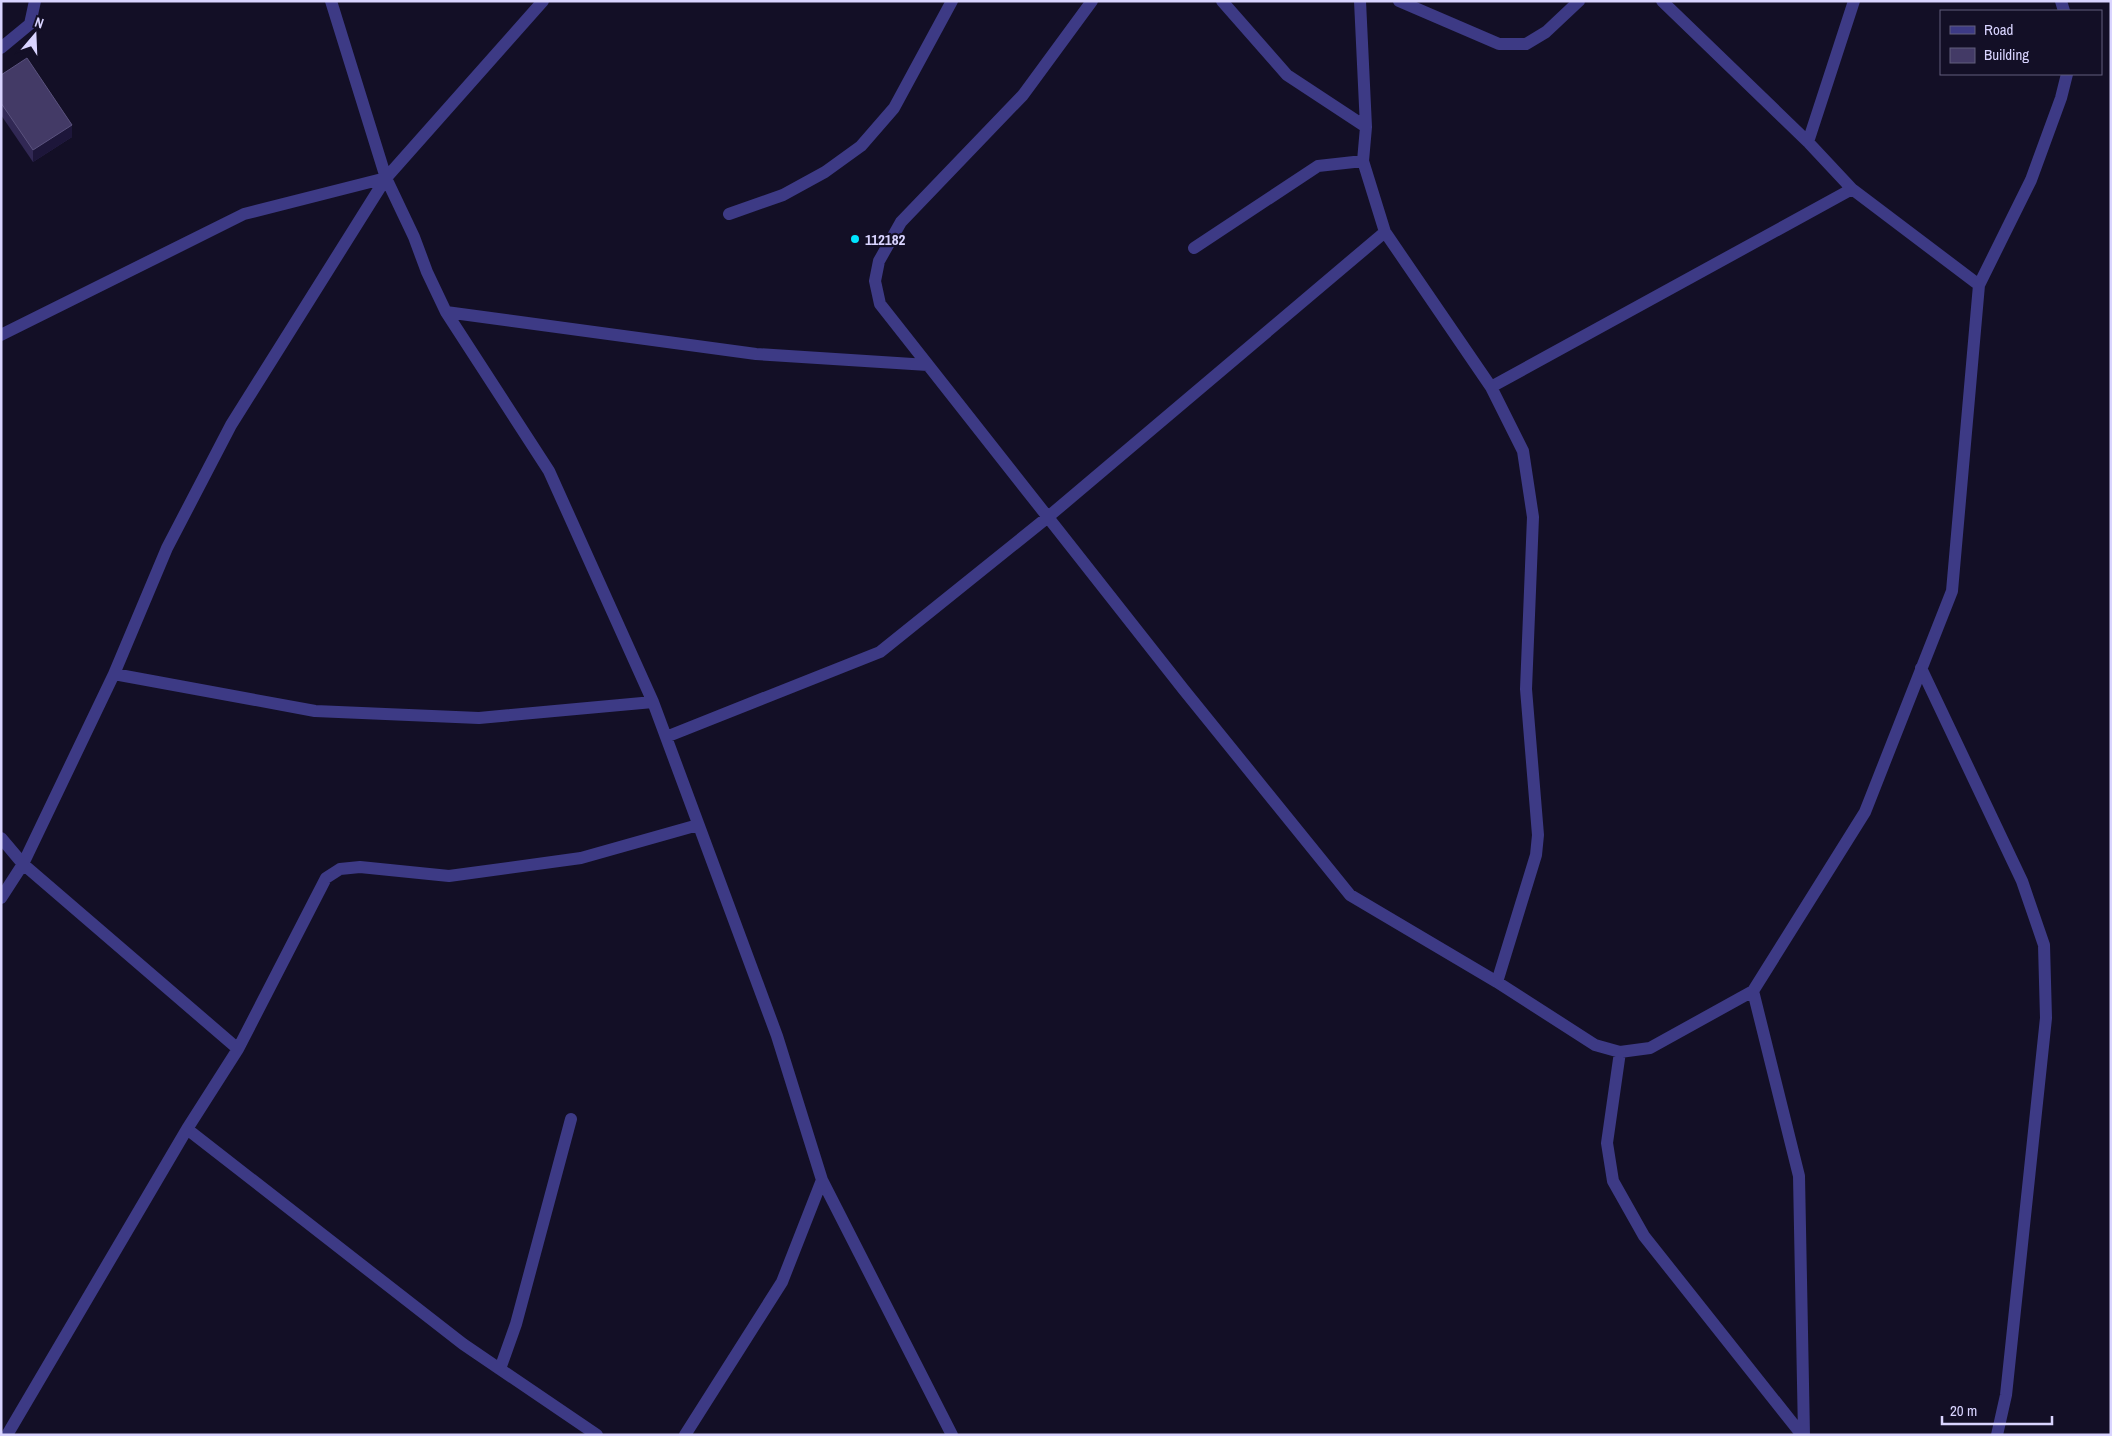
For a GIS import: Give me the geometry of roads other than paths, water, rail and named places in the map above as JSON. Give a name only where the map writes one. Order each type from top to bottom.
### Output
[{"type":"street","points":[[1,48],[30,24],[35,1]]},
{"type":"street","points":[[331,1],[386,178],[446,312],[549,471],[653,702],[777,1036],[822,1180],[952,1435]]},
{"type":"street","points":[[1,898],[23,864],[114,674],[167,548],[231,425],[386,178],[543,1]]},
{"type":"street","points":[[729,214],[783,195],[825,172],[861,146],[894,108],[952,1]]},
{"type":"street","points":[[1092,1],[1023,95],[901,222],[879,262],[875,281],[880,304],[1350,895],[1497,982],[1595,1045],[1620,1052],[1650,1048],[1753,991],[1865,812],[1952,590],[1978,285],[2031,180],[2061,98],[2067,75]]},
{"type":"street","points":[[1217,1],[1223,1],[1287,75],[1366,127]]},
{"type":"street","points":[[1360,1],[1366,127],[1363,161],[1385,232],[1492,387],[1523,451],[1533,517],[1526,689],[1538,835],[1536,855],[1497,982]]},
{"type":"street","points":[[1399,1],[1499,44],[1526,44],[1546,32],[1579,1]]},
{"type":"street","points":[[1662,1],[1808,142],[1852,189],[1978,285]]},
{"type":"street","points":[[1808,142],[1854,1]]},
{"type":"street","points":[[1194,248],[1318,166],[1363,161]]},
{"type":"street","points":[[1,335],[244,214],[386,178]]},
{"type":"street","points":[[1492,387],[1852,189]]},
{"type":"street","points":[[666,737],[880,652],[1048,517],[1385,232]]},
{"type":"street","points":[[446,312],[756,354],[928,365]]},
{"type":"street","points":[[1921,668],[2022,881],[2044,945],[2046,1018],[2006,1395],[1998,1435]]},
{"type":"street","points":[[114,674],[315,711],[479,718],[653,702]]},
{"type":"street","points":[[1,1428],[7,1435],[187,1129],[238,1049],[326,878],[340,869],[360,867],[449,876],[581,858],[698,825]]},
{"type":"street","points":[[1,838],[23,864],[238,1049]]},
{"type":"street","points":[[1753,991],[1800,1176],[1803,1435]]},
{"type":"street","points":[[1620,1052],[1607,1143],[1613,1180],[1644,1236],[1803,1435]]},
{"type":"street","points":[[500,1369],[519,1315],[571,1119]]},
{"type":"street","points":[[187,1129],[463,1344],[597,1435]]},
{"type":"street","points":[[685,1435],[782,1282],[822,1180]]},
{"type":"place","name":"112182","points":[[855,239]]}]
